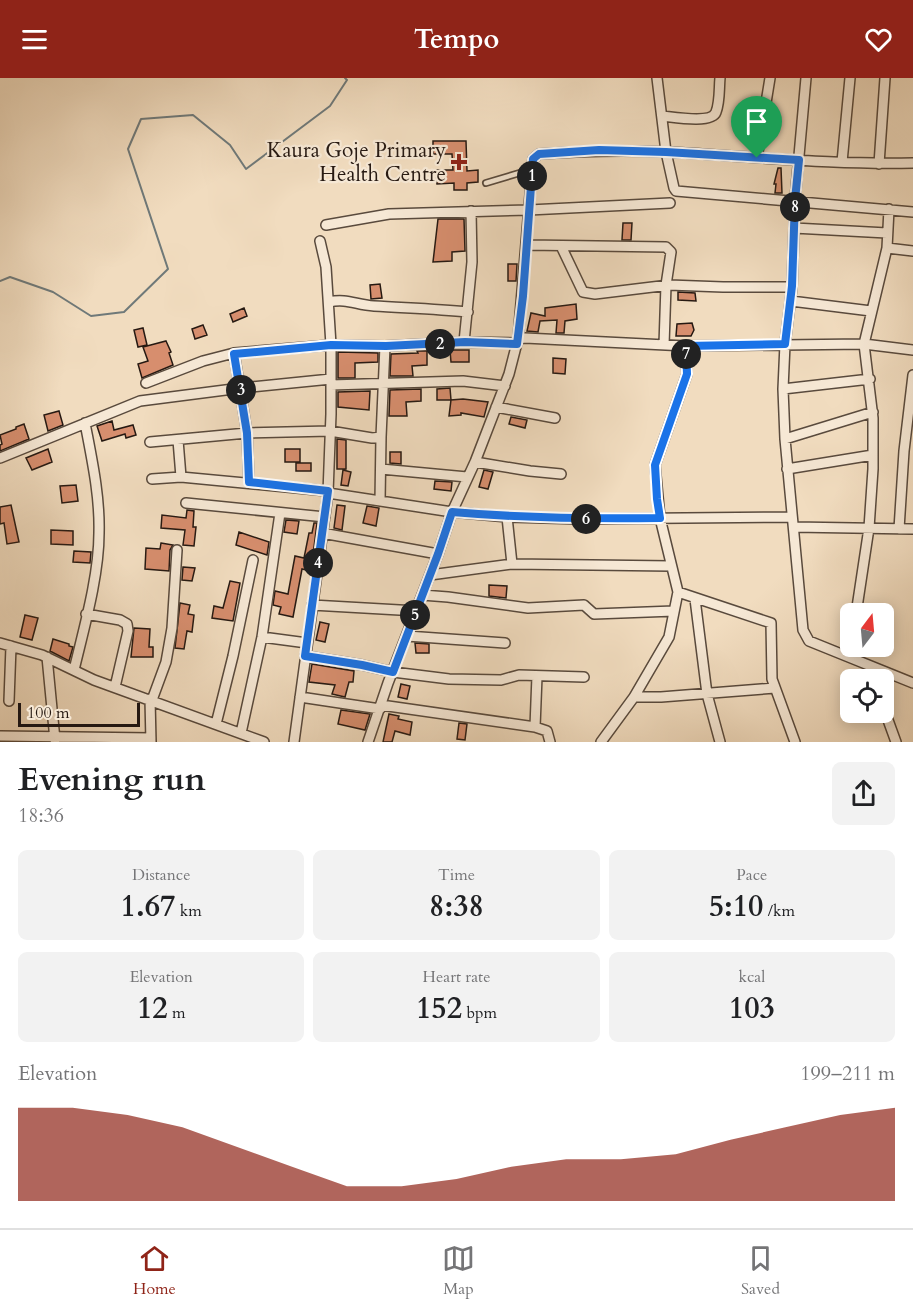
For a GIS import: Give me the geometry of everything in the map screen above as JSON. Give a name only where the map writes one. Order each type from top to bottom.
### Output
[{"type":"street","points":[[657,78],[666,152],[676,191],[913,212]]},
{"type":"street","points":[[662,116],[712,118],[716,113],[720,78]]},
{"type":"street","points":[[757,158],[770,78]]},
{"type":"street","points":[[806,78],[795,200],[792,286],[785,344],[783,389],[785,439],[805,636],[809,641],[913,683]]},
{"type":"street","points":[[842,162],[850,78]]},
{"type":"street","points":[[879,164],[885,78]]},
{"type":"street","points":[[368,742],[452,512],[475,462],[505,386],[517,341],[533,159],[539,154],[599,150],[879,164],[913,163]]},
{"type":"street","points":[[326,225],[389,214],[670,203]]},
{"type":"street","points":[[858,603],[869,528],[873,456],[873,412],[864,344],[886,248],[889,209]]},
{"type":"street","points":[[465,342],[472,262],[471,211]]},
{"type":"street","points":[[794,228],[887,233]]},
{"type":"street","points":[[294,742],[328,492],[331,345],[326,267],[320,241]]},
{"type":"street","points":[[526,245],[666,247],[671,252],[666,285],[664,345]]},
{"type":"street","points":[[561,246],[586,293],[595,294],[666,285],[792,286]]},
{"type":"street","points":[[886,248],[913,251]]},
{"type":"street","points":[[329,302],[341,300],[362,305],[468,312]]},
{"type":"street","points":[[791,301],[871,311]]},
{"type":"street","points":[[146,383],[203,361],[234,354],[331,345],[386,346],[517,341],[525,338],[686,346],[864,344],[913,350]]},
{"type":"street","points":[[380,501],[386,346]]},
{"type":"street","points":[[601,742],[634,697],[669,637],[675,611],[678,592],[660,518],[655,465],[687,374],[686,346]]},
{"type":"street","points":[[234,354],[247,433],[249,482]]},
{"type":"street","points":[[899,529],[904,451],[913,375]]},
{"type":"street","points":[[783,389],[870,379]]},
{"type":"street","points":[[0,458],[140,401],[241,388],[331,382],[463,381],[505,386]]},
{"type":"street","points":[[496,407],[555,418]]},
{"type":"street","points":[[785,439],[873,412]]},
{"type":"street","points":[[74,670],[94,580],[99,535],[96,478],[85,423]]},
{"type":"street","points":[[150,441],[247,433],[330,431],[372,438],[381,437]]},
{"type":"street","points":[[178,440],[181,477]]},
{"type":"street","points":[[788,468],[873,456]]},
{"type":"street","points":[[475,462],[561,474]]},
{"type":"street","points":[[381,469],[467,477]]},
{"type":"street","points":[[152,479],[181,477],[249,482],[452,512],[507,517],[580,519],[792,517]]},
{"type":"street","points":[[186,503],[325,517]]},
{"type":"street","points":[[246,738],[280,513]]},
{"type":"street","points":[[507,517],[512,564]]},
{"type":"street","points":[[794,527],[913,529]]},
{"type":"street","points":[[322,533],[438,554]]},
{"type":"street","points":[[0,736],[151,740],[151,700],[166,662],[172,628],[177,550]]},
{"type":"street","points":[[216,724],[253,560]]},
{"type":"street","points":[[430,575],[512,564],[671,566]]},
{"type":"street","points":[[678,592],[771,623],[772,680],[795,742]]},
{"type":"street","points":[[423,595],[528,608],[579,604],[584,605],[594,614],[675,611]]},
{"type":"street","points":[[695,599],[707,694],[720,742]]},
{"type":"street","points":[[312,605],[417,611]]},
{"type":"street","points":[[86,614],[120,620],[127,624],[128,631],[115,687]]},
{"type":"street","points":[[407,636],[505,644]]},
{"type":"street","points":[[262,637],[307,643]]},
{"type":"street","points":[[0,643],[47,657],[115,687],[216,724],[246,738],[264,742]]},
{"type":"street","points":[[9,701],[11,646]]},
{"type":"street","points":[[305,656],[393,672],[449,679],[508,679],[519,675],[584,677]]},
{"type":"street","points":[[47,657],[54,739]]},
{"type":"street","points":[[535,727],[537,676]]},
{"type":"street","points":[[634,697],[776,688]]},
{"type":"street","points":[[300,697],[535,727],[547,731],[550,742]]},
{"type":"street","points":[[889,723],[896,742]]},
{"type":"lane","points":[[486,183],[533,169]]},
{"type":"building","name":"Kaura Goje Primary Health Centre","points":[[433,141],[466,141],[467,171],[478,170],[478,182],[467,183],[467,190],[454,190],[454,183],[437,184],[436,170],[453,170],[452,154],[433,154]]},
{"type":"building","points":[[778,168],[781,168],[782,193],[775,193],[776,184],[774,184]]},
{"type":"building","points":[[438,219],[464,219],[465,251],[452,252],[452,261],[433,262]]},
{"type":"building","points":[[623,223],[632,223],[631,240],[622,240]]},
{"type":"building","points":[[508,264],[517,264],[516,281],[508,281]]},
{"type":"building","points":[[380,284],[382,298],[371,299],[370,285]]},
{"type":"building","points":[[678,292],[695,293],[696,301],[678,300]]},
{"type":"building","points":[[576,304],[577,319],[565,321],[564,333],[556,333],[557,320],[540,321],[538,332],[527,331],[531,313],[545,316],[545,308]]},
{"type":"building","points":[[244,308],[247,316],[233,322],[230,314]]},
{"type":"building","points":[[692,323],[694,330],[691,336],[676,336],[677,324]]},
{"type":"building","points":[[203,325],[207,335],[195,339],[192,329]]},
{"type":"building","points":[[143,328],[147,345],[138,347],[134,330]]},
{"type":"building","points":[[166,341],[173,365],[142,378],[138,364],[148,361],[143,347]]},
{"type":"building","points":[[450,350],[469,350],[469,362],[451,362]]},
{"type":"building","points":[[417,351],[427,351],[427,365],[412,366],[413,376],[390,376],[391,354],[418,353]]},
{"type":"building","points":[[338,352],[378,353],[378,362],[355,363],[355,378],[338,378]]},
{"type":"building","points":[[553,358],[566,359],[565,374],[553,373]]},
{"type":"building","points":[[450,388],[451,400],[437,400],[437,389]]},
{"type":"building","points":[[421,389],[421,401],[406,402],[407,416],[389,416],[390,390]]},
{"type":"building","points":[[370,391],[369,410],[338,407],[338,392]]},
{"type":"building","points":[[451,400],[488,402],[484,417],[461,413],[461,415],[449,416]]},
{"type":"building","points":[[59,411],[63,425],[48,431],[44,415]]},
{"type":"building","points":[[511,417],[527,420],[525,428],[509,424]]},
{"type":"building","points":[[112,421],[114,430],[133,425],[136,435],[126,438],[125,434],[102,441],[97,426]]},
{"type":"building","points":[[24,424],[29,439],[0,451],[2,444],[0,435]]},
{"type":"building","points":[[337,439],[346,440],[346,469],[337,469]]},
{"type":"building","points":[[48,449],[52,462],[32,470],[26,458]]},
{"type":"building","points":[[285,449],[300,449],[300,462],[285,462]]},
{"type":"building","points":[[390,452],[401,452],[401,464],[390,463]]},
{"type":"building","points":[[296,463],[311,463],[311,471],[296,471]]},
{"type":"building","points":[[343,470],[351,472],[348,486],[341,485]]},
{"type":"building","points":[[484,470],[493,472],[488,489],[479,487]]},
{"type":"building","points":[[435,481],[452,482],[451,491],[434,489]]},
{"type":"building","points":[[76,485],[78,501],[62,503],[60,486]]},
{"type":"building","points":[[11,505],[19,542],[7,544],[4,523],[0,524],[0,507]]},
{"type":"building","points":[[337,505],[345,506],[342,530],[334,528]]},
{"type":"building","points":[[367,506],[379,508],[376,526],[363,523]]},
{"type":"building","points":[[187,510],[194,511],[193,527],[196,527],[194,546],[183,545],[185,530],[161,528],[162,515],[186,518]]},
{"type":"building","points":[[286,520],[299,521],[297,534],[284,532]]},
{"type":"building","points":[[314,523],[317,523],[311,571],[302,569],[293,617],[279,614],[281,607],[273,605],[275,591],[288,594],[295,556],[304,558],[309,533],[312,533]]},
{"type":"building","points":[[51,530],[73,531],[73,545],[51,544]]},
{"type":"building","points":[[239,532],[269,542],[267,555],[236,545]]},
{"type":"building","points":[[161,543],[173,545],[170,550],[169,571],[145,569],[146,548],[160,549]]},
{"type":"building","points":[[74,551],[91,552],[90,563],[73,562]]},
{"type":"building","points":[[183,567],[195,568],[192,581],[182,580]]},
{"type":"building","points":[[230,581],[240,583],[233,621],[212,618],[214,606],[223,608]]},
{"type":"building","points":[[489,585],[507,586],[506,598],[489,596]]},
{"type":"building","points":[[180,603],[190,605],[188,614],[194,615],[192,632],[187,631],[184,649],[175,648]]},
{"type":"building","points":[[25,615],[38,618],[32,640],[20,637]]},
{"type":"building","points":[[320,622],[329,624],[325,642],[316,640]]},
{"type":"building","points":[[134,628],[150,629],[149,647],[153,647],[153,657],[131,657]]},
{"type":"building","points":[[53,639],[73,647],[69,661],[50,651]]},
{"type":"building","points":[[415,643],[429,644],[429,653],[416,653]]},
{"type":"building","points":[[312,664],[354,671],[353,682],[349,682],[345,697],[332,694],[335,685],[309,682]]},
{"type":"building","points":[[401,684],[410,686],[407,699],[398,697]]},
{"type":"building","points":[[341,710],[370,714],[365,730],[338,724]]},
{"type":"building","points":[[389,714],[412,722],[410,735],[395,731],[392,742],[383,742]]},
{"type":"building","points":[[459,723],[467,724],[465,740],[457,739]]},
{"type":"waterway","points":[[0,281],[10,277],[53,292],[91,316],[124,312],[168,269],[128,149],[141,119],[193,115],[230,145],[246,169],[330,106],[347,80],[345,78]]},
{"type":"place","name":"Kaura Goje Primary Health Centre","points":[[459,162]]},
{"type":"route","points":[[599,150],[757,158],[799,160],[792,286],[785,344],[686,346],[687,374],[655,465],[660,518],[507,517],[452,512],[393,672],[305,656],[328,491],[249,482],[247,433],[234,354],[331,345],[386,346],[465,342],[517,344],[523,296],[533,159],[536,155],[599,150]]}]
